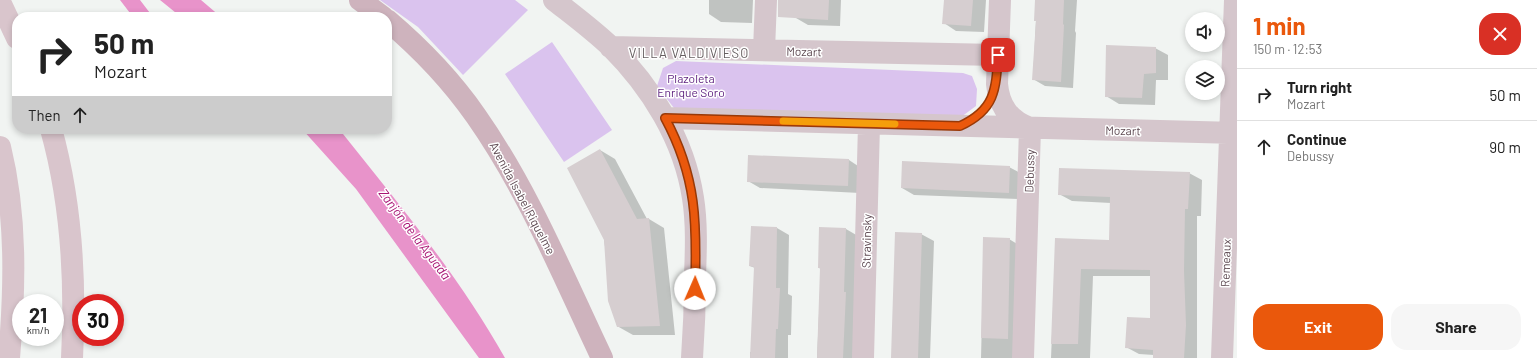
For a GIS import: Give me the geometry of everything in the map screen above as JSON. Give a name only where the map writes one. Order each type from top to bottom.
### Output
[{"type":"main road","points":[[360,0],[376,12]]},
{"type":"main road","points":[[0,2],[12,27]]},
{"type":"main road","name":"Avenida Isabel Riquelme","points":[[392,25],[440,71],[475,114],[493,141],[543,233],[602,358]]},
{"type":"main road","points":[[52,134],[66,193],[71,233],[74,314],[72,358]]},
{"type":"main road","points":[[0,147],[9,198],[13,234],[13,315],[9,358]]},
{"type":"street","points":[[554,0],[583,22],[610,47],[634,73],[665,118],[677,141],[682,154],[693,198],[696,244],[692,358]]},
{"type":"street","points":[[764,50],[766,0]]},
{"type":"street","points":[[1000,0],[997,84],[1000,102],[1004,110],[1011,118],[1030,128]]},
{"type":"street","name":"Remeaux","points":[[1222,358],[1234,133],[1235,0]]},
{"type":"street","name":"Mozart","points":[[610,47],[998,55]]},
{"type":"street","points":[[960,126],[978,116],[985,109],[997,84]]},
{"type":"street","name":"Mozart","points":[[665,118],[1234,133]]},
{"type":"street","name":"Stravinsky","points":[[863,358],[869,124]]},
{"type":"street","name":"Debussy","points":[[1023,358],[1030,128]]},
{"type":"green space","points":[[380,0],[515,0],[528,10],[463,75],[418,27]]},
{"type":"green space","points":[[552,42],[612,130],[564,162],[505,74]]},
{"type":"green space","name":"Plazoleta Enrique Soro","points":[[676,61],[963,73],[972,76],[977,89],[976,106],[961,117],[674,108],[657,86],[663,68]]},
{"type":"water","points":[[120,0],[140,0],[149,12],[129,12]]},
{"type":"water","points":[[160,0],[201,0],[215,12],[175,12]]},
{"type":"water","name":"Zanjón de la Aguada","points":[[306,134],[343,134],[427,240],[448,269],[468,298],[505,358],[479,358],[356,189]]},
{"type":"building","points":[[778,0],[829,0],[828,20],[778,17]]},
{"type":"building","points":[[944,0],[973,0],[971,26],[942,24]]},
{"type":"building","points":[[1035,0],[1064,0],[1061,82],[1032,80],[1036,21],[1034,21]]},
{"type":"building","points":[[1106,45],[1156,47],[1156,73],[1144,74],[1142,98],[1105,97]]},
{"type":"building","points":[[600,149],[637,219],[649,218],[660,326],[617,327],[608,301],[604,240],[567,168]]},
{"type":"building","points":[[748,155],[849,159],[848,186],[747,182]]},
{"type":"building","points":[[902,161],[1010,166],[1009,193],[901,188]]},
{"type":"building","points":[[1059,168],[1190,172],[1188,209],[1185,209],[1184,271],[1186,325],[1184,358],[1153,358],[1153,350],[1125,348],[1127,317],[1150,318],[1150,270],[1081,269],[1078,344],[1051,344],[1055,238],[1109,240],[1110,197],[1058,195]]},
{"type":"building","points":[[751,226],[777,227],[776,288],[780,288],[775,358],[750,358],[754,267],[749,266]]},
{"type":"building","points":[[819,227],[846,228],[844,292],[846,292],[843,358],[817,358],[820,268],[818,268]]},
{"type":"building","points":[[895,232],[922,233],[918,358],[891,358]]},
{"type":"building","points":[[983,237],[1010,238],[1008,339],[981,338]]},
{"type":"slow traffic","points":[[783,121],[895,124]]},
{"type":"district","name":"VILLA VALDIVIESO","points":[[689,53]]},
{"type":"route","points":[[695,289],[696,244],[693,198],[684,161],[677,141],[665,118],[960,126],[978,116],[985,109],[992,97],[997,84],[998,55]]}]
